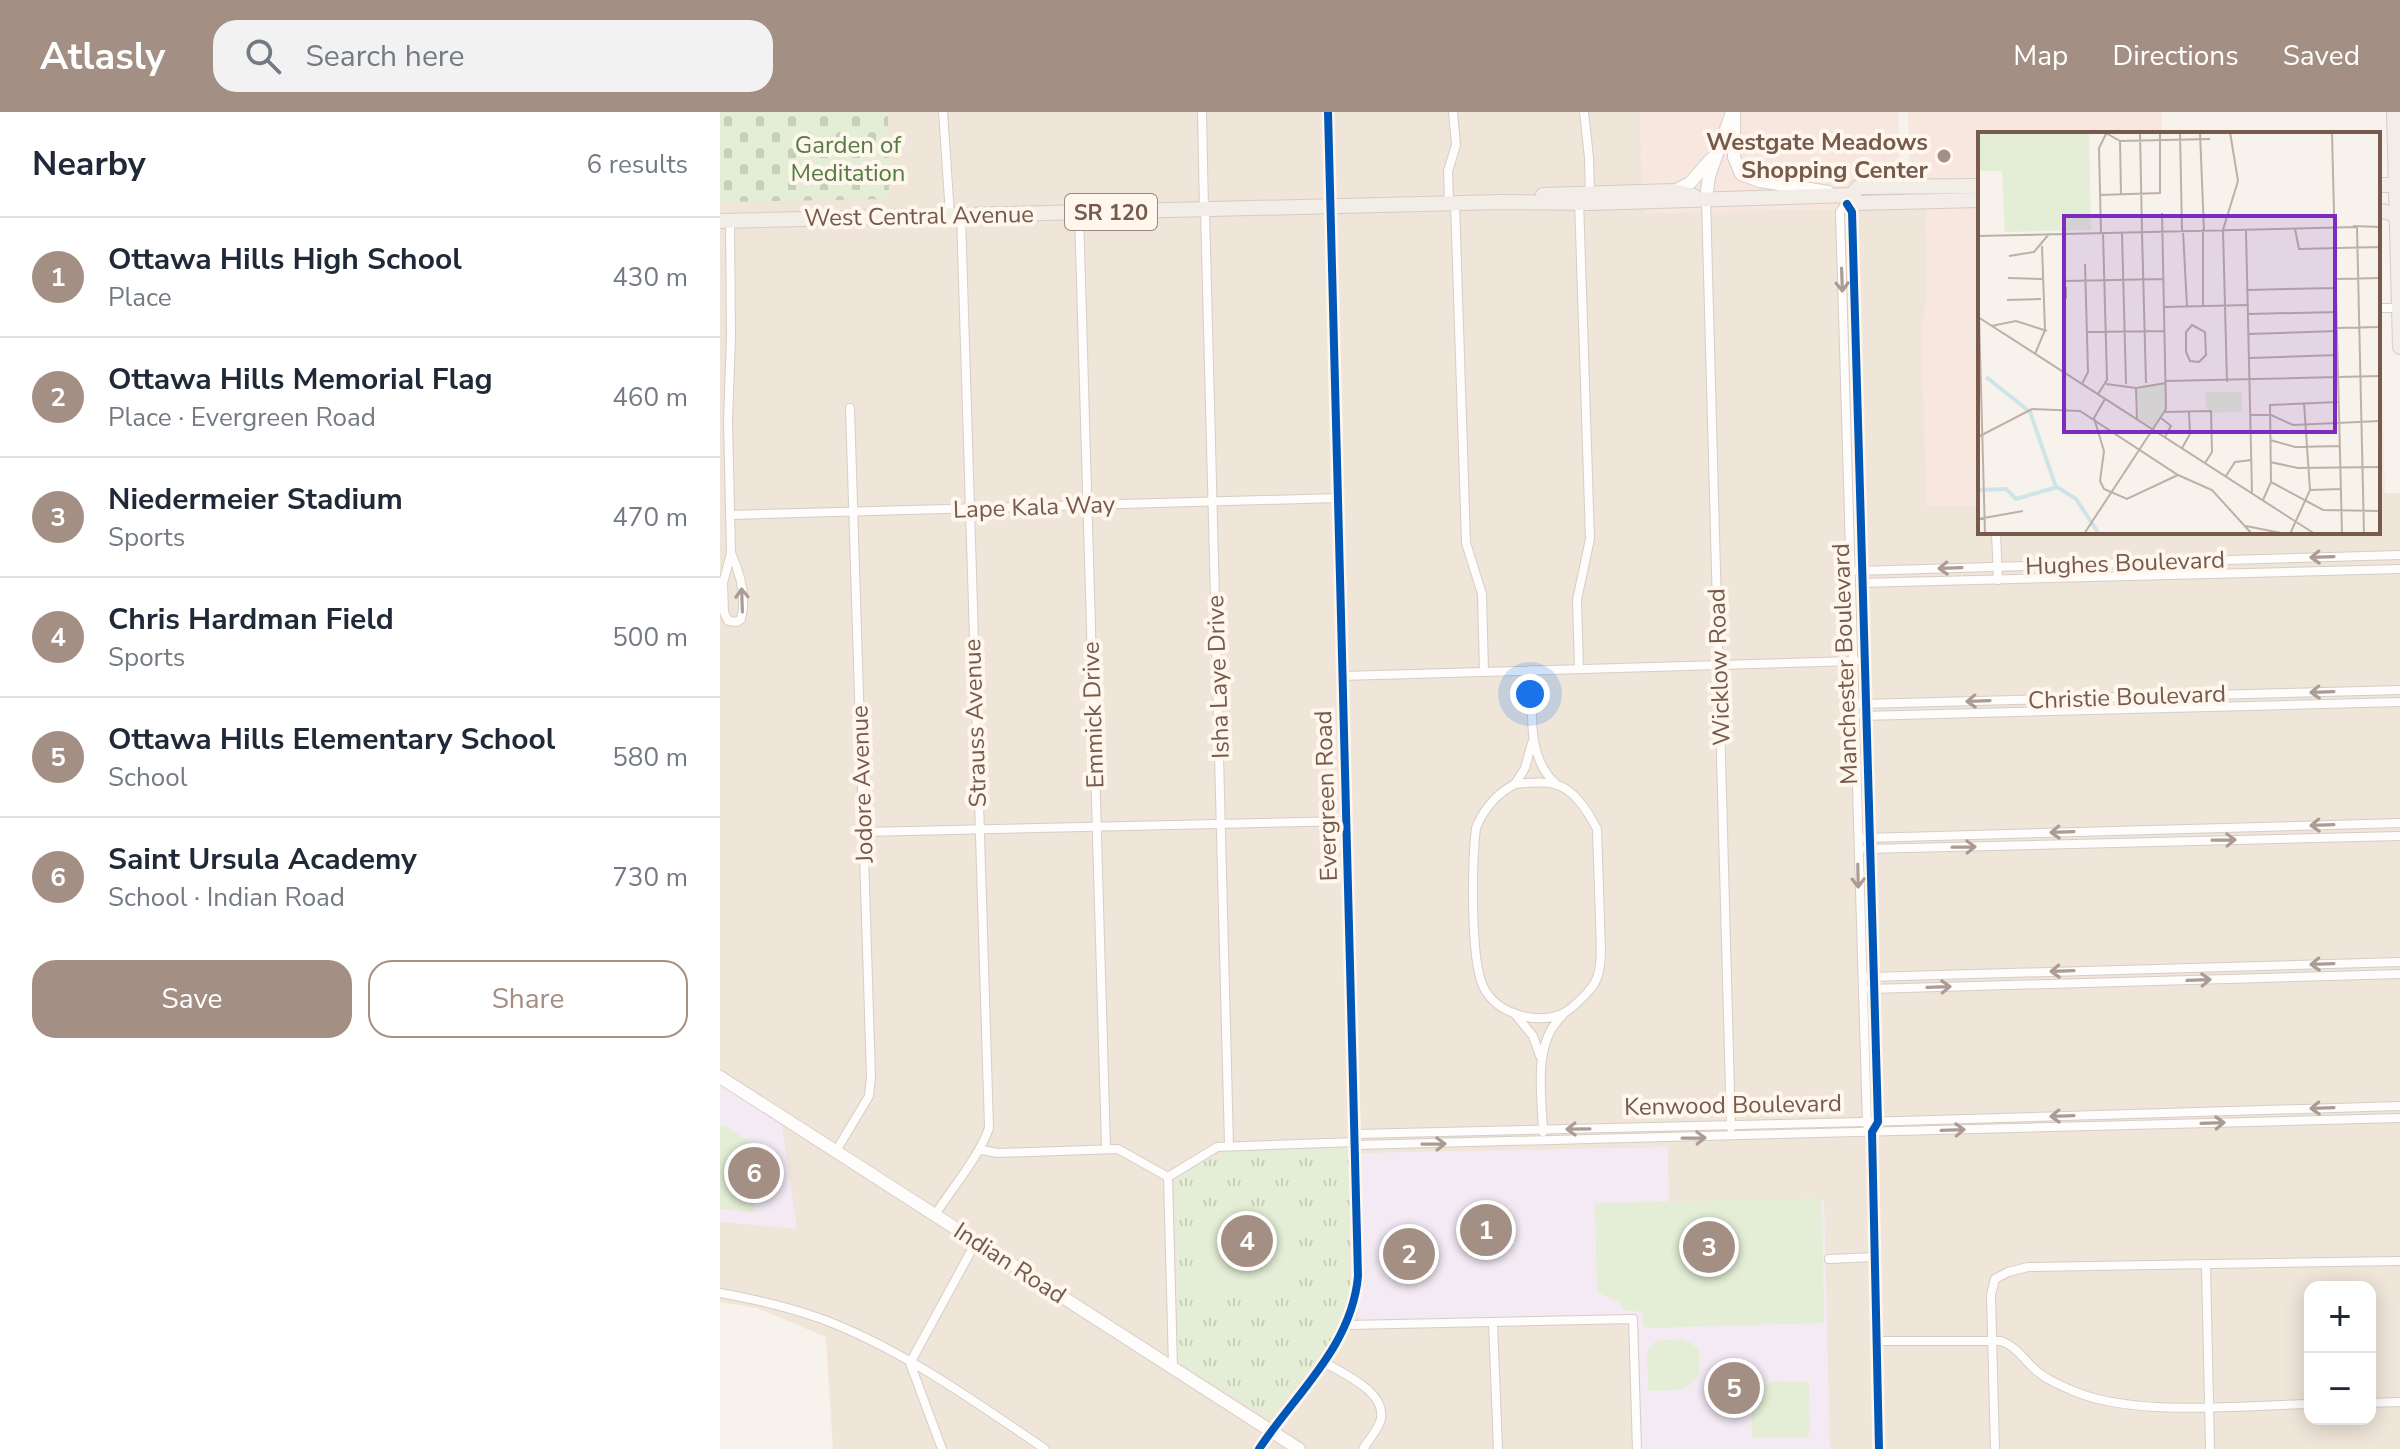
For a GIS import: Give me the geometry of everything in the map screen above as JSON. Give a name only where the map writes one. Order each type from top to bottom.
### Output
[{"type":"main road","points":[[2394,112],[2399,185],[2400,347]]},
{"type":"main road","name":"West Central Avenue","points":[[1849,198],[1858,187],[1978,186]]},
{"type":"main road","name":"West Central Avenue","points":[[1585,198],[1674,191],[1706,199]]},
{"type":"main road","points":[[1929,201],[1933,193],[1978,193]]},
{"type":"main road","name":"West Central Avenue","points":[[725,220],[1502,202],[1543,195],[1585,198],[1849,198],[1857,203],[1978,200]]},
{"type":"main road","points":[[2380,211],[2397,215]]},
{"type":"street","name":"Strauss Avenue","points":[[935,1215],[970,1161],[981,1150],[989,1128],[973,663],[971,510],[955,215],[943,112]]},
{"type":"street","name":"Isha Laye Drive","points":[[1202,112],[1229,1145]]},
{"type":"street","name":"Evergreen Road","points":[[1259,1449],[1348,1325],[1358,1276],[1328,112]]},
{"type":"street","points":[[1453,112],[1456,145],[1448,171],[1452,203],[1466,543],[1482,594],[1484,672]]},
{"type":"street","points":[[1579,669],[1577,600],[1590,539],[1584,112]]},
{"type":"street","points":[[1706,199],[1717,150],[1733,112]]},
{"type":"street","points":[[1733,112],[1734,157],[1741,174],[1760,181],[1849,198]]},
{"type":"street","points":[[1674,191],[1690,183],[1717,150]]},
{"type":"street","name":"Manchester Boulevard","points":[[1849,198],[1852,212],[1878,1122]]},
{"type":"street","name":"Manchester Boulevard","points":[[1849,198],[1840,212],[1865,1122]]},
{"type":"street","name":"Wicklow Road","points":[[1706,199],[1731,1136]]},
{"type":"street","name":"Emmick Drive","points":[[1079,212],[1106,1148]]},
{"type":"street","points":[[725,220],[731,337],[728,420],[731,553],[741,582],[743,609],[741,619],[732,623],[725,617],[723,590],[731,553]]},
{"type":"street","name":"Jodore Avenue","points":[[836,1151],[869,1096],[871,1077],[850,408]]},
{"type":"street","name":"Lape Kala Way","points":[[730,515],[1338,498]]},
{"type":"street","points":[[1996,534],[1998,580]]},
{"type":"street","name":"Hughes Boulevard","points":[[1851,571],[2400,555]]},
{"type":"street","name":"Hughes Boulevard","points":[[1851,583],[2400,569]]},
{"type":"street","points":[[1342,676],[1864,661]]},
{"type":"street","points":[[1532,670],[1533,738],[1541,767],[1555,784],[1579,801],[1597,829],[1601,952],[1599,974],[1589,991],[1548,1033],[1542,1061],[1544,1141]]},
{"type":"street","name":"Christie Boulevard","points":[[1854,705],[2400,690]]},
{"type":"street","name":"Christie Boulevard","points":[[1854,717],[2400,702]]},
{"type":"street","points":[[1515,784],[1525,768],[1533,738]]},
{"type":"street","points":[[1542,1061],[1533,1036],[1515,1014],[1483,988],[1476,953],[1474,847],[1476,828],[1482,813],[1503,790],[1515,784],[1555,784]]},
{"type":"street","points":[[864,832],[1348,821]]},
{"type":"street","points":[[1857,838],[2400,823]]},
{"type":"street","points":[[1858,850],[2400,836]]},
{"type":"street","points":[[1861,977],[2400,962]]},
{"type":"street","points":[[1861,989],[2400,974]]},
{"type":"street","points":[[1515,1014],[1540,1018],[1566,1013]]},
{"type":"street","name":"Indian Road","points":[[720,1077],[1299,1449]]},
{"type":"street","name":"Kenwood Boulevard","points":[[1356,1140],[1543,1129],[2400,1106]]},
{"type":"street","name":"Kenwood Boulevard","points":[[1356,1140],[1544,1141],[2400,1118]]},
{"type":"street","points":[[1865,1122],[1872,1132]]},
{"type":"street","points":[[1878,1122],[1872,1132],[1879,1449]]},
{"type":"street","points":[[1168,1177],[1217,1147],[1356,1140]]},
{"type":"street","points":[[981,1150],[998,1153],[1118,1149],[1168,1177]]},
{"type":"street","points":[[1168,1177],[1173,1367]]},
{"type":"street","points":[[942,1449],[910,1363],[976,1242]]},
{"type":"street","points":[[1829,1259],[1875,1257]]},
{"type":"street","points":[[1995,1449],[1991,1295],[1995,1279],[2008,1272],[2028,1267],[2400,1261]]},
{"type":"street","points":[[2206,1266],[2210,1449]]},
{"type":"street","points":[[720,1293],[770,1303],[819,1318],[877,1343],[1045,1449]]},
{"type":"street","points":[[1348,1325],[1633,1319],[1637,1449]]},
{"type":"street","points":[[1493,1323],[1498,1449]]},
{"type":"street","points":[[1877,1341],[1993,1340],[2011,1345],[2039,1374],[2073,1391],[2101,1400],[2141,1405],[2304,1404]]},
{"type":"street","points":[[1324,1362],[1371,1392],[1380,1405],[1379,1425],[1363,1449]]},
{"type":"street","points":[[2376,1403],[2400,1402]]},
{"type":"shaded area","points":[[720,112],[1640,112],[1643,213],[1925,207],[1927,289],[1922,335],[1927,506],[1978,505],[1978,534],[2380,534],[2380,493],[2400,493],[2400,1449],[833,1449],[826,1337],[757,1308],[720,1302]]},
{"type":"shaded area","points":[[1640,112],[1898,112],[1901,208],[1643,213]]},
{"type":"shaded area","name":"Westgate Meadows Shopping Center","points":[[1908,112],[2162,112],[2162,132],[1978,132],[1978,178],[1910,180]]},
{"type":"shaded area","points":[[1978,206],[1978,505],[1926,506],[1922,335],[1927,289],[1925,207]]},
{"type":"shaded area","points":[[2380,307],[2385,493],[2380,493]]},
{"type":"shaded area","points":[[720,1084],[782,1124],[797,1229],[720,1222]]},
{"type":"shaded area","points":[[1668,1147],[1669,1202],[1824,1200],[1830,1449],[1642,1449],[1638,1321],[1633,1319],[1364,1320],[1358,1317],[1362,1153]]},
{"type":"green space","name":"Garden of Meditation","points":[[720,112],[888,112],[889,199],[720,202]]},
{"type":"green space","points":[[720,1126],[725,1126],[754,1145],[754,1212],[720,1209]]},
{"type":"green space","points":[[1350,1148],[1350,1303],[1340,1329],[1272,1416],[1267,1417],[1183,1365],[1179,1359],[1175,1180],[1199,1164],[1231,1151]]},
{"type":"green space","points":[[1822,1198],[1824,1323],[1646,1328],[1642,1312],[1624,1310],[1619,1302],[1597,1292],[1595,1203]]},
{"type":"green space","points":[[1294,1206],[1297,1235],[1295,1258],[1278,1288],[1262,1295],[1243,1297],[1192,1291],[1202,1207]]},
{"type":"green space","points":[[1679,1339],[1699,1350],[1699,1376],[1682,1388],[1648,1391],[1647,1350],[1656,1341]]},
{"type":"green space","points":[[1773,1381],[1809,1382],[1810,1433],[1805,1438],[1752,1438],[1752,1403],[1756,1389]]},
{"type":"cycle path","points":[[1259,1449],[1334,1347],[1354,1301],[1358,1276],[1328,112]]},
{"type":"cycle path","points":[[1847,204],[1852,212],[1878,1122],[1872,1132],[1879,1449]]},
{"type":"place","name":"Westgate Meadows Shopping Center","points":[[1944,156]]},
{"type":"place","name":"Saint Ursula Academy","points":[[754,1173]]},
{"type":"place","name":"Ottawa Hills High School","points":[[1486,1230]]},
{"type":"place","name":"Chris Hardman Field","points":[[1247,1241]]},
{"type":"place","name":"Niedermeier Stadium","points":[[1709,1247]]},
{"type":"place","name":"Ottawa Hills Memorial Flag","points":[[1409,1254]]},
{"type":"place","name":"Ottawa Hills Elementary School","points":[[1734,1388]]}]
